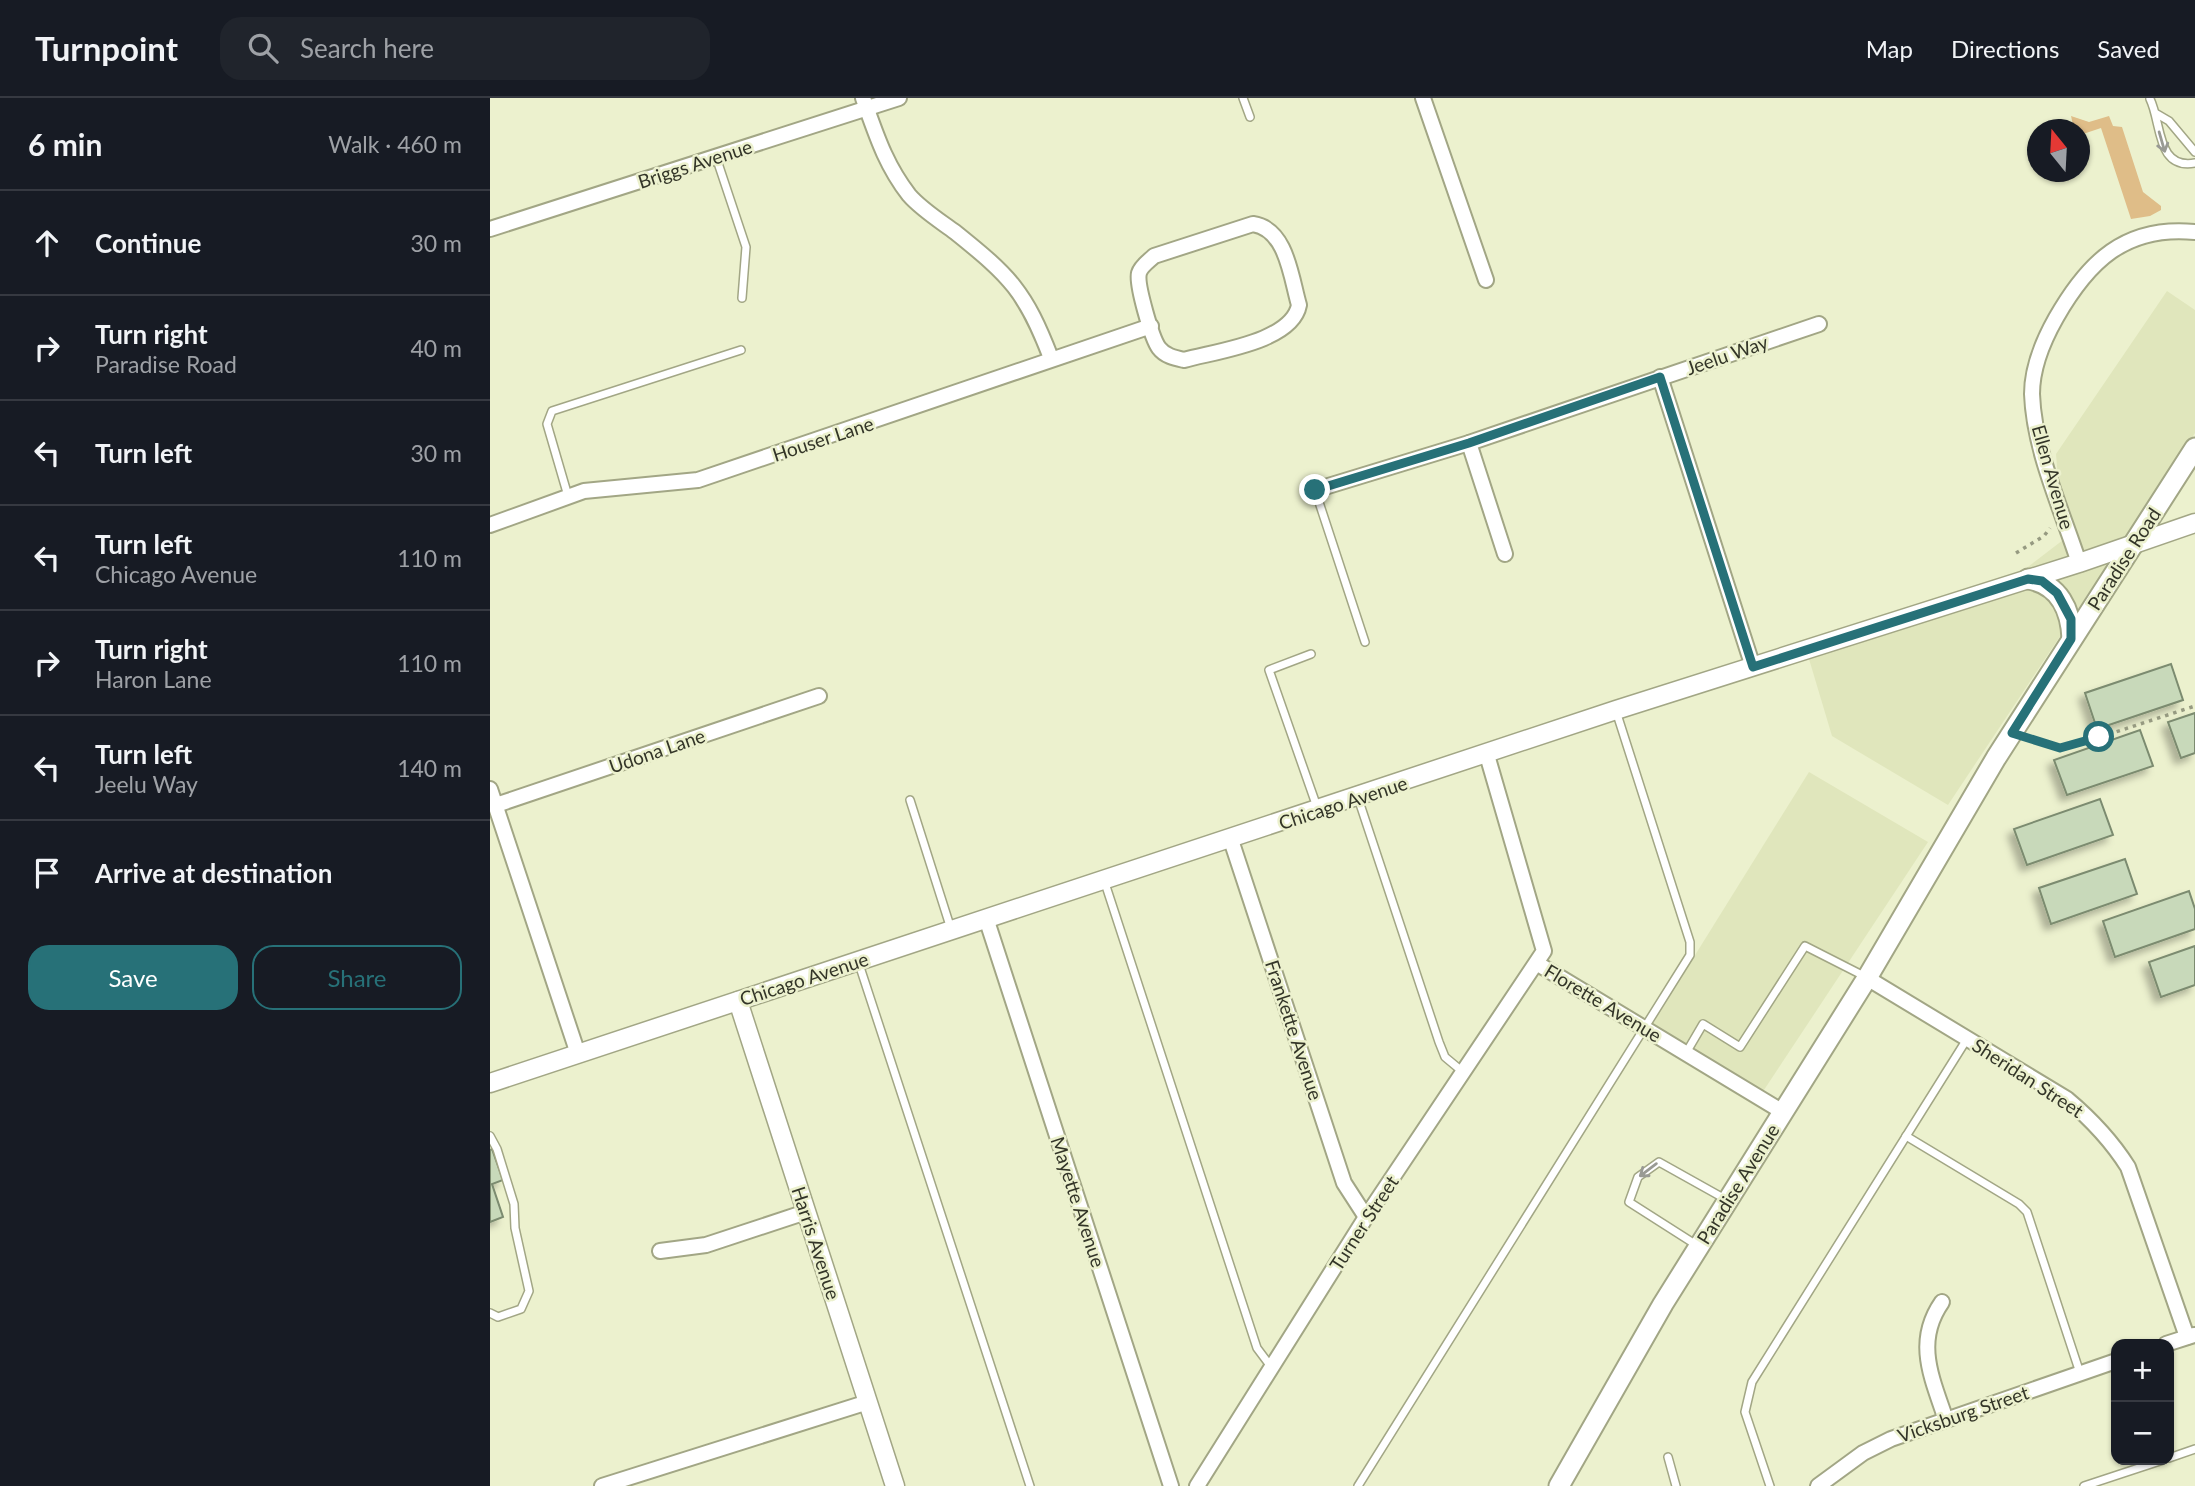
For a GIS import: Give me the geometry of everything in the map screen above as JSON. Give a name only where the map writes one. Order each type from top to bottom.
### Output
[{"type":"main road","name":"Paradise Road","points":[[1921,885],[2012,733],[2195,448]]},
{"type":"main road","points":[[2028,579],[2042,581],[2057,593],[2071,619],[2071,639]]},
{"type":"main road","name":"Paradise Avenue","points":[[1559,1486],[1698,1247],[1867,978],[1921,885]]},
{"type":"street","name":"Briggs Avenue","points":[[490,229],[716,157],[865,104],[899,98]]},
{"type":"street","points":[[1423,98],[1486,280]]},
{"type":"street","points":[[865,104],[884,159],[911,197],[1000,268],[1033,311],[1051,358]]},
{"type":"street","points":[[1253,224],[1270,230],[1279,239],[1299,305],[1297,317],[1278,334],[1184,360],[1171,358],[1160,350],[1151,327],[1139,273],[1154,256],[1253,224]]},
{"type":"street","name":"Ellen Avenue","points":[[2079,563],[2039,440],[2032,393],[2035,367],[2052,326],[2075,284],[2094,264],[2114,248],[2137,238],[2157,232],[2195,232]]},
{"type":"street","name":"Jeelu Way","points":[[1315,490],[1469,443],[1819,324]]},
{"type":"street","name":"Houser Lane","points":[[490,525],[568,497],[614,487],[672,485],[698,480],[873,423],[1051,358],[1151,327]]},
{"type":"street","points":[[1660,377],[1753,667]]},
{"type":"street","points":[[1469,443],[1505,554]]},
{"type":"street","name":"Chicago Avenue","points":[[490,1083],[1358,798],[1615,710],[2132,546],[2195,523]]},
{"type":"street","name":"Udona Lane","points":[[496,805],[819,696]]},
{"type":"street","name":"Florette Avenue","points":[[1487,755],[1540,929],[1544,951],[1538,964],[1783,1112]]},
{"type":"street","points":[[490,789],[578,1054]]},
{"type":"street","name":"Frankette Avenue","points":[[1231,839],[1344,1183],[1366,1217]]},
{"type":"street","name":"Mayette Avenue","points":[[986,918],[1171,1486]]},
{"type":"street","name":"Turner Street","points":[[1197,1486],[1366,1217],[1538,964]]},
{"type":"street","name":"Sheridan Street","points":[[1867,978],[2067,1100],[2091,1119],[2114,1144],[2140,1196],[2191,1336]]},
{"type":"street","name":"Harris Avenue","points":[[738,1001],[895,1486]]},
{"type":"street","points":[[660,1251],[706,1245],[806,1212]]},
{"type":"street","points":[[1942,1302],[1927,1330],[1925,1348],[1926,1361],[1946,1419]]},
{"type":"street","points":[[2174,1341],[2191,1336]]},
{"type":"street","name":"Vicksburg Street","points":[[1818,1486],[1863,1453],[1891,1438],[2111,1363]]},
{"type":"street","points":[[601,1486],[868,1402]]},
{"type":"lane","points":[[1243,98],[1250,117]]},
{"type":"lane","points":[[2150,99],[2157,114],[2166,154],[2172,160],[2195,163]]},
{"type":"lane","points":[[2157,114],[2169,121],[2195,152]]},
{"type":"lane","points":[[716,157],[746,247],[742,298]]},
{"type":"lane","points":[[568,497],[547,424],[552,411],[741,350]]},
{"type":"lane","points":[[1315,490],[1365,642]]},
{"type":"lane","points":[[1311,654],[1269,670],[1318,811]]},
{"type":"lane","points":[[1358,1486],[1690,955],[1690,942],[1615,710]]},
{"type":"lane","points":[[1358,798],[1439,1042],[1446,1057],[1464,1073]]},
{"type":"lane","points":[[910,800],[951,930]]},
{"type":"lane","points":[[1104,880],[1257,1348],[1272,1368]]},
{"type":"lane","points":[[1686,1053],[1703,1024],[1740,1047],[1805,946],[1867,978]]},
{"type":"lane","points":[[858,961],[1030,1486]]},
{"type":"lane","points":[[1770,1486],[1745,1412],[1752,1382],[1967,1038]]},
{"type":"lane","points":[[490,1136],[497,1149],[513,1204],[514,1228],[529,1291],[521,1309],[498,1317],[490,1313]]},
{"type":"lane","points":[[1906,1136],[2019,1204],[2027,1212],[2080,1374]]},
{"type":"lane","points":[[1698,1247],[1629,1202],[1639,1177],[1660,1162],[1727,1201]]},
{"type":"lane","points":[[2174,1456],[2195,1449]]},
{"type":"lane","points":[[1668,1457],[1676,1486]]},
{"type":"lane","points":[[2084,1486],[2148,1465]]},
{"type":"path","points":[[2012,733],[2060,748],[2195,706]]},
{"type":"shaded area","points":[[2109,116],[2113,126],[2122,127],[2143,192],[2161,206],[2161,210],[2150,216],[2131,219],[2101,128],[2090,132],[2090,122]]},
{"type":"shaded area","points":[[2167,291],[2195,310],[2195,433],[1948,805],[1832,736],[1809,659],[1978,605],[2063,540],[2056,454]]},
{"type":"shaded area","points":[[1809,772],[1928,842],[1756,1102],[1646,1034]]},
{"type":"building","points":[[2171,664],[2183,700],[2097,729],[2085,693]]},
{"type":"building","points":[[2195,713],[2195,753],[2181,758],[2168,722]]},
{"type":"building","points":[[2140,730],[2153,766],[2067,795],[2054,760]]},
{"type":"building","points":[[2100,799],[2113,835],[2027,865],[2014,829]]},
{"type":"building","points":[[2125,859],[2137,894],[2051,924],[2039,888]]},
{"type":"building","points":[[2189,891],[2195,909],[2195,929],[2115,957],[2103,921]]},
{"type":"building","points":[[2195,946],[2195,985],[2161,997],[2149,962]]},
{"type":"building","points":[[492,1149],[503,1180],[492,1184],[503,1217],[490,1222],[490,1150]]},
{"type":"route","points":[[1315,490],[1469,443],[1660,377],[1753,667],[2028,579],[2042,581],[2057,593],[2071,619],[2071,639],[2012,733],[2060,748],[2099,737]]}]
